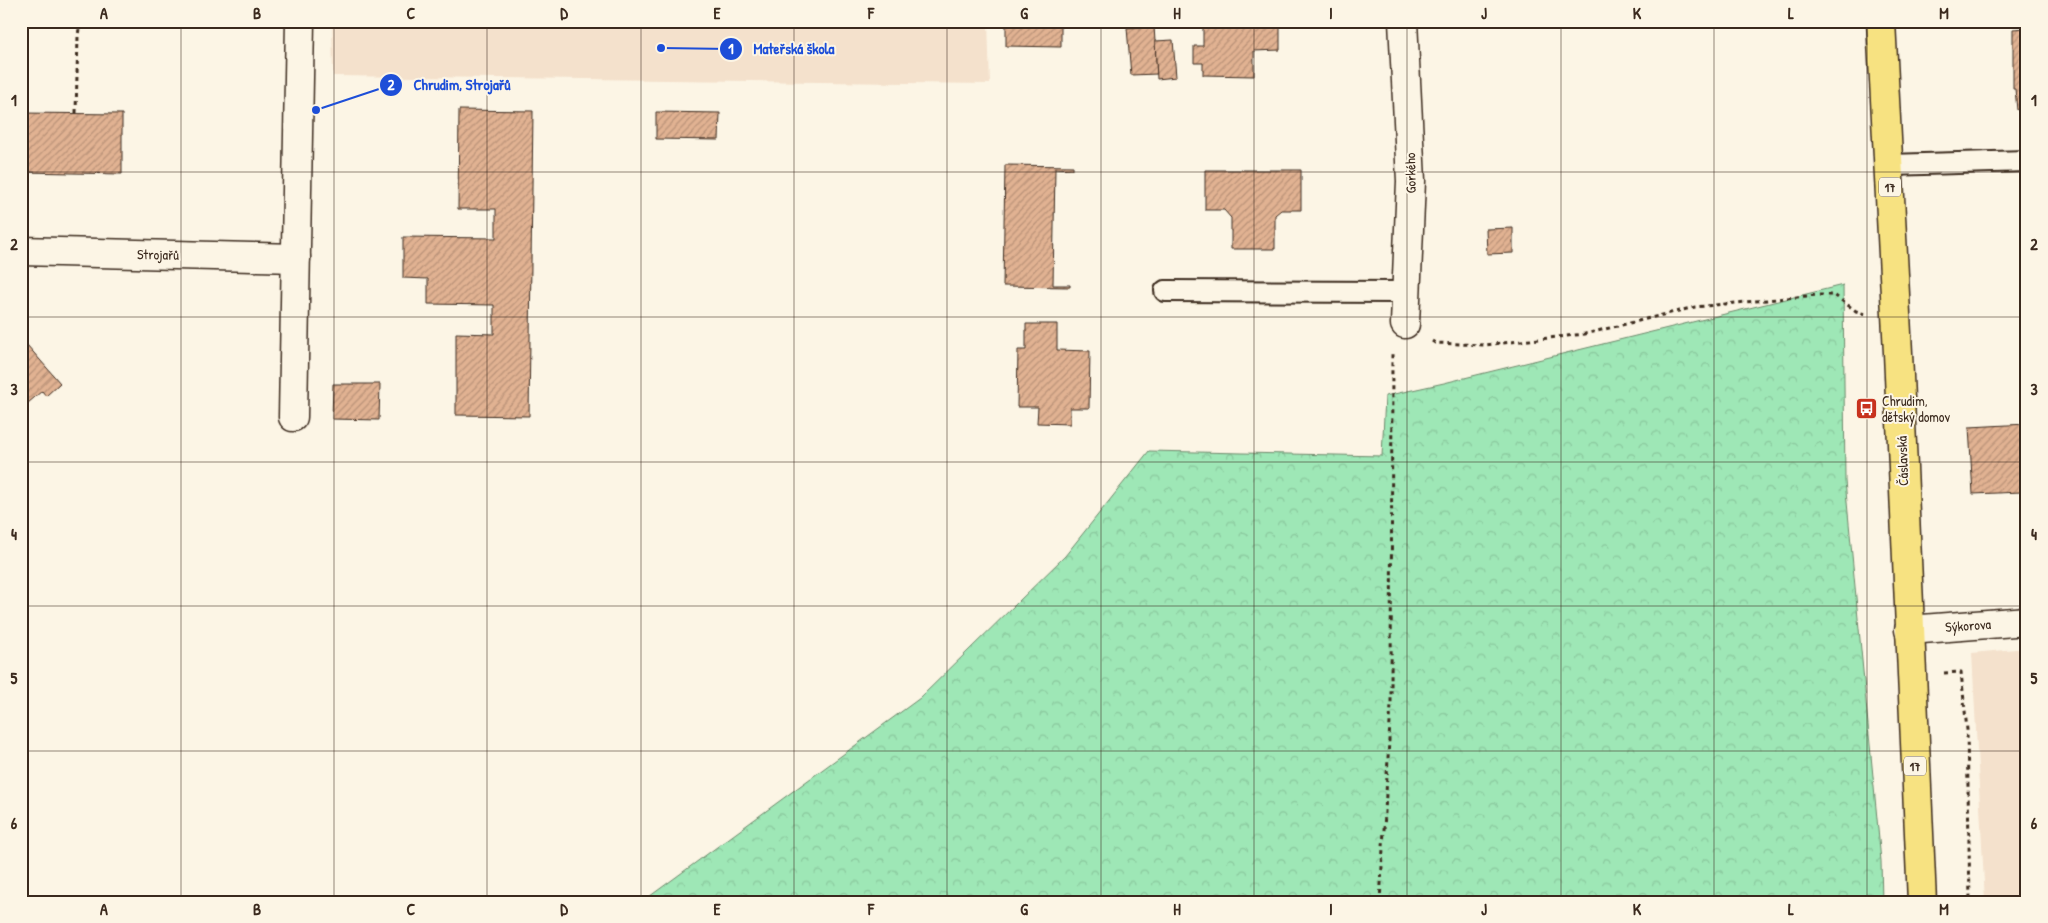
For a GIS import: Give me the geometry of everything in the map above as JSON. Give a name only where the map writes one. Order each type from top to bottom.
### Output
[{"type":"main road","name":"Čáslavská","points":[[1881,21],[1897,324],[1922,902]]},
{"type":"street","points":[[293,417],[300,21]]},
{"type":"street","name":"Gorkého","points":[[1403,21],[1411,181],[1405,324]]},
{"type":"street","name":"Strojařů","points":[[21,251],[296,258]]},
{"type":"street","name":"Sýkorova","points":[[1909,630],[2027,621]]},
{"type":"lane","points":[[1889,165],[2027,161]]},
{"type":"lane","points":[[1166,291],[1406,292]]},
{"type":"path","points":[[76,113],[80,21]]},
{"type":"path","points":[[1380,902],[1391,704],[1392,354],[1405,324],[1435,343],[1484,345],[1585,334],[1695,307],[1834,295],[1856,311],[1897,324]]},
{"type":"path","points":[[1911,673],[1962,672],[1967,730],[1970,902]]},
{"type":"shaded area","points":[[332,21],[988,21],[990,84],[333,76]]},
{"type":"shaded area","points":[[2027,648],[2027,902],[1985,902],[1972,653]]},
{"type":"green space","points":[[1843,285],[1845,481],[1881,861],[1882,902],[642,902],[920,698],[1065,556],[1149,451],[1382,456],[1385,396]]},
{"type":"building","points":[[1006,21],[1061,21],[1061,47],[1006,46]]},
{"type":"building","points":[[1203,25],[1280,26],[1280,50],[1254,51],[1254,76],[1203,75],[1203,63],[1194,63],[1194,46],[1203,46]]},
{"type":"building","points":[[1154,26],[1157,74],[1131,75],[1127,28]]},
{"type":"building","points":[[2027,28],[2027,110],[2017,110],[2015,89],[2013,89],[2013,29]]},
{"type":"building","points":[[1173,40],[1176,77],[1157,79],[1155,41]]},
{"type":"building","points":[[459,110],[533,111],[529,416],[456,415],[456,333],[494,334],[494,305],[428,304],[428,279],[403,278],[403,237],[496,238],[496,209],[458,209]]},
{"type":"building","points":[[656,112],[720,113],[719,140],[656,139]]},
{"type":"building","points":[[21,113],[122,114],[122,174],[21,172]]},
{"type":"building","points":[[1005,165],[1073,166],[1073,169],[1055,168],[1053,285],[1070,285],[1070,287],[1003,286]]},
{"type":"building","points":[[1205,170],[1301,170],[1301,210],[1281,210],[1275,215],[1275,249],[1231,249],[1231,218],[1224,210],[1205,210]]},
{"type":"building","points":[[1513,228],[1513,253],[1487,254],[1486,229]]},
{"type":"building","points":[[1026,324],[1057,324],[1057,350],[1090,351],[1089,408],[1070,408],[1070,424],[1037,423],[1038,407],[1017,407],[1018,350],[1026,350]]},
{"type":"building","points":[[27,345],[60,383],[46,396],[42,391],[21,409],[21,348]]},
{"type":"building","points":[[333,384],[380,384],[379,420],[332,419]]},
{"type":"building","points":[[2027,424],[2027,505],[2022,505],[2021,492],[1973,494],[1969,427]]},
{"type":"place","name":"Mateřská škola","points":[[661,48]]},
{"type":"place","name":"Chrudim, Strojařů","points":[[316,110]]},
{"type":"place","name":"Chrudim, dětský domov","points":[[1866,408]]}]
